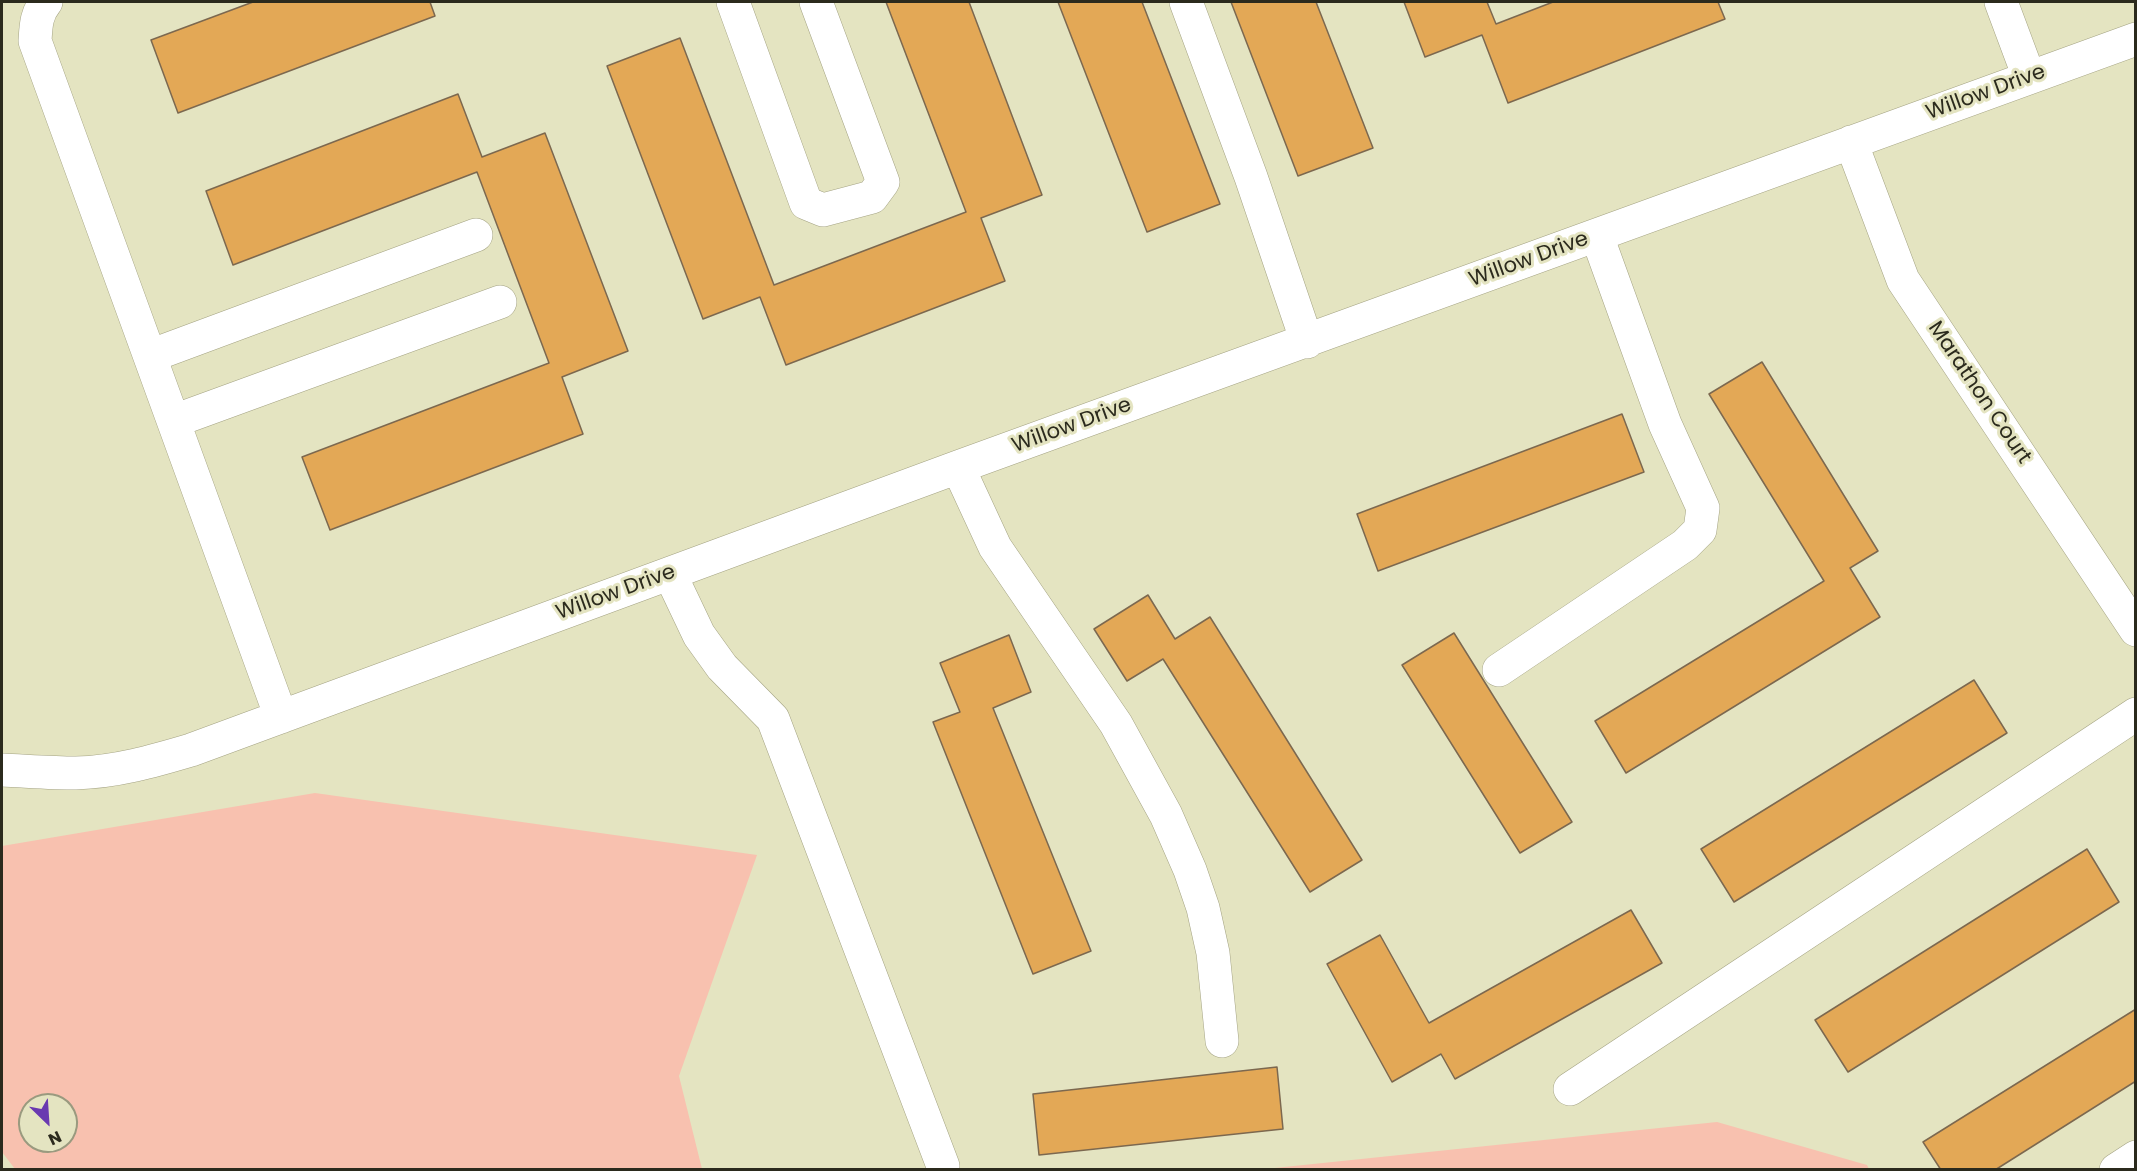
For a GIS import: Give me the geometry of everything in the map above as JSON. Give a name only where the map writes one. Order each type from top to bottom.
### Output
[{"type":"street","points":[[46,2],[40,9],[36,21],[35,41],[281,717]]},
{"type":"street","points":[[733,2],[806,203],[823,210],[872,197],[883,182],[816,2]]},
{"type":"street","points":[[1186,2],[1251,177],[1307,342]]},
{"type":"street","points":[[2001,2],[2029,76]]},
{"type":"street","name":"Willow Drive","points":[[2,770],[77,773],[118,769],[191,750],[958,467],[2136,39]]},
{"type":"street","name":"Marathon Court","points":[[1851,142],[1903,280],[2136,630]]},
{"type":"street","points":[[150,356],[476,235]]},
{"type":"street","points":[[1499,670],[1685,545],[1700,530],[1703,508],[1665,424],[1597,236]]},
{"type":"street","points":[[174,421],[500,302]]},
{"type":"street","points":[[958,467],[995,548],[1116,724],[1166,815],[1191,870],[1203,908],[1213,953],[1222,1041]]},
{"type":"street","points":[[670,574],[699,635],[710,651],[722,667],[773,718],[943,1166]]},
{"type":"street","points":[[1570,1089],[2136,714]]},
{"type":"street","points":[[2116,1170],[2136,1156]]},
{"type":"shaded area","points":[[315,793],[757,855],[679,1076],[702,1169],[15,1169],[2,1152],[2,846]]},
{"type":"shaded area","points":[[1717,1122],[1867,1165],[1869,1169],[1265,1169]]},
{"type":"building","points":[[253,2],[430,2],[435,16],[178,113],[151,40]]},
{"type":"building","points":[[886,2],[969,2],[1042,195],[981,218],[1005,281],[786,365],[760,297],[703,319],[607,66],[680,38],[774,285],[966,212]]},
{"type":"building","points":[[1058,2],[1142,2],[1220,204],[1147,232]]},
{"type":"building","points":[[1231,2],[1316,2],[1373,148],[1298,176]]},
{"type":"building","points":[[1404,2],[1487,2],[1496,24],[1553,2],[1718,2],[1725,19],[1508,103],[1482,35],[1425,57]]},
{"type":"building","points":[[458,94],[482,157],[545,133],[628,351],[562,377],[583,434],[330,530],[302,457],[549,363],[477,172],[233,265],[206,191]]},
{"type":"building","points":[[1762,362],[1878,551],[1850,568],[1880,617],[1626,773],[1595,721],[1824,581],[1709,394]]},
{"type":"building","points":[[1622,414],[1644,472],[1378,571],[1357,514]]},
{"type":"building","points":[[1148,595],[1175,639],[1210,617],[1362,860],[1310,892],[1163,659],[1127,681],[1094,629]]},
{"type":"building","points":[[1454,633],[1572,822],[1520,853],[1402,665]]},
{"type":"building","points":[[1009,635],[1031,692],[993,708],[1091,951],[1033,974],[933,722],[960,712],[940,663]]},
{"type":"building","points":[[1974,680],[2007,733],[1734,902],[1701,849]]},
{"type":"building","points":[[2087,849],[2119,902],[1848,1072],[1815,1020]]},
{"type":"building","points":[[1631,910],[1662,963],[1455,1079],[1441,1054],[1392,1082],[1327,964],[1380,935],[1429,1023]]},
{"type":"building","points":[[2136,1009],[2136,1081],[1995,1170],[1941,1170],[1923,1142]]},
{"type":"building","points":[[1277,1067],[1283,1129],[1039,1155],[1033,1094]]}]
